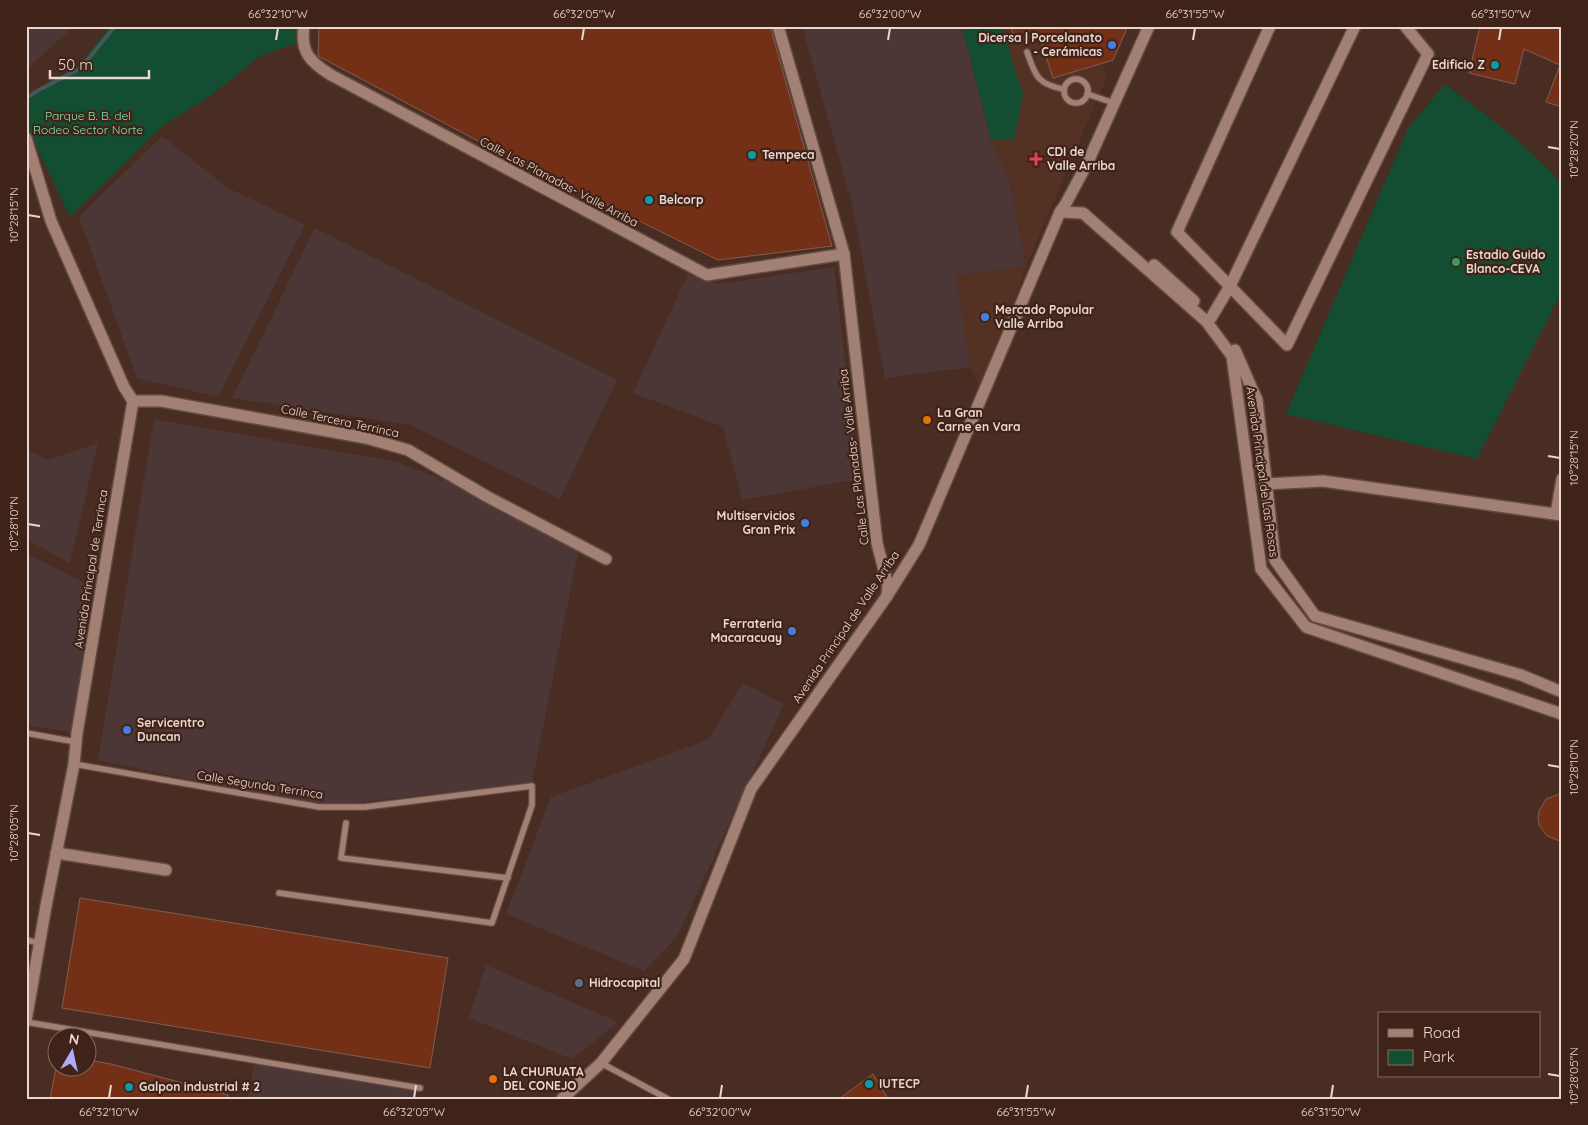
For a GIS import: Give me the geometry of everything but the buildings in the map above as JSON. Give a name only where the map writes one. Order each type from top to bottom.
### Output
[{"type":"street","name":"Calle Las Planadas- Valle Arriba","points":[[304,26],[302,41],[313,64],[707,275],[844,254]]},
{"type":"street","name":"Calle Las Planadas- Valle Arriba","points":[[778,26],[844,254],[877,543],[888,586],[887,596]]},
{"type":"street","name":"Avenida Principal de Valle Arriba","points":[[562,1099],[601,1063],[684,959],[751,789],[887,596],[919,545],[1062,208],[1087,164],[1149,26]]},
{"type":"street","points":[[1270,26],[1177,232],[1287,346],[1428,54],[1405,26]]},
{"type":"street","points":[[1210,318],[1230,286],[1355,26]]},
{"type":"street","points":[[26,138],[50,220],[124,386],[133,401]]},
{"type":"street","points":[[1062,208],[1085,208],[1108,225],[1180,288],[1210,318],[1237,353],[1257,400],[1275,560],[1315,616],[1522,676],[1562,692]]},
{"type":"street","name":"Avenida Principal de Las Rosas","points":[[1062,208],[1083,214],[1206,322],[1232,356],[1261,569],[1306,627],[1562,714]]},
{"type":"street","name":"Calle Tercera Terrinca","points":[[133,401],[161,401],[366,438],[408,450],[486,496],[606,558]]},
{"type":"street","name":"Avenida Principal de Terrinca","points":[[26,1022],[74,764],[76,742],[133,401]]},
{"type":"street","points":[[1265,484],[1323,481],[1559,515],[1562,479]]},
{"type":"street","points":[[56,853],[166,870]]},
{"type":"lane","points":[[1027,52],[1034,71],[1040,80],[1050,87],[1063,89]]},
{"type":"lane","points":[[1076,79],[1087,86],[1088,94],[1082,102],[1073,103],[1066,98],[1063,89],[1068,82],[1076,79]]},
{"type":"lane","points":[[1088,94],[1114,103]]},
{"type":"lane","points":[[26,733],[76,742]]},
{"type":"lane","name":"Calle Segunda Terrinca","points":[[74,764],[319,807],[365,807],[532,786],[532,805],[508,878]]},
{"type":"lane","points":[[279,893],[492,923],[508,878],[341,858],[346,823]]},
{"type":"lane","points":[[26,940],[40,943]]},
{"type":"lane","points":[[26,1022],[420,1088]]},
{"type":"lane","points":[[601,1063],[668,1099]]},
{"type":"shaded area","points":[[26,26],[74,26],[26,70]]},
{"type":"shaded area","points":[[802,26],[962,26],[991,140],[1009,178],[1026,266],[956,276],[970,367],[885,378],[852,204]]},
{"type":"shaded area","name":"CDI de Valle Arriba","points":[[1002,26],[1093,26],[1107,76],[1026,266],[1009,178],[991,140],[1014,139]]},
{"type":"shaded area","points":[[162,136],[228,188],[305,225],[218,397],[137,378],[79,217]]},
{"type":"shaded area","points":[[315,228],[617,380],[560,499],[411,425],[232,398]]},
{"type":"shaded area","name":"Mercado Popular Valle Arriba","points":[[1026,266],[982,393],[966,358],[956,276]]},
{"type":"shaded area","points":[[834,267],[859,479],[742,500],[723,427],[633,393],[688,274],[718,284]]},
{"type":"shaded area","points":[[154,419],[397,462],[486,496],[579,547],[532,783],[319,807],[98,760]]},
{"type":"shaded area","points":[[98,443],[70,563],[26,539],[26,449],[48,460]]},
{"type":"shaded area","points":[[26,553],[90,586],[77,733],[26,725]]},
{"type":"shaded area","points":[[743,683],[784,704],[677,937],[644,971],[506,914],[551,797],[708,740]]},
{"type":"shaded area","points":[[486,965],[618,1022],[572,1059],[469,1018]]},
{"type":"shaded area","points":[[255,1060],[420,1088],[414,1099],[248,1099]]},
{"type":"green space","name":"Parque B. B. del Rodeo Sector Norte","points":[[110,26],[304,26],[302,41],[260,56],[213,94],[161,127],[70,217],[26,125],[26,95],[79,65]]},
{"type":"green space","points":[[962,26],[1002,26],[1023,95],[1014,139],[991,140]]},
{"type":"green space","name":"Estadio Guido Blanco-CEVA","points":[[1445,84],[1508,132],[1552,172],[1562,187],[1562,291],[1477,459],[1286,414],[1408,128]]},
{"type":"waterway","points":[[26,98],[81,68],[115,26]]},
{"type":"place","name":"Dicersa | Porcelanato - Cerámicas","points":[[1112,45]]},
{"type":"place","name":"Edificio Z","points":[[1495,65]]},
{"type":"place","name":"Tempeca","points":[[752,155]]},
{"type":"place","name":"CDI de Valle Arriba","points":[[1036,159]]},
{"type":"place","name":"Belcorp","points":[[649,200]]},
{"type":"place","name":"Estadio Guido Blanco-CEVA","points":[[1456,262]]},
{"type":"place","name":"Mercado Popular Valle Arriba","points":[[985,317]]},
{"type":"place","name":"La Gran Carne en Vara","points":[[927,420]]},
{"type":"place","name":"Multiservicios Gran Prix","points":[[805,523]]},
{"type":"place","name":"Ferrateria Macaracuay","points":[[792,631]]},
{"type":"place","name":"Servicentro Duncan","points":[[127,730]]},
{"type":"place","name":"Hidrocapital","points":[[579,983]]},
{"type":"place","name":"LA CHURUATA DEL CONEJO","points":[[493,1079]]},
{"type":"place","name":"IUTECP","points":[[869,1084]]},
{"type":"place","name":"Galpon industrial # 2","points":[[129,1087]]}]
